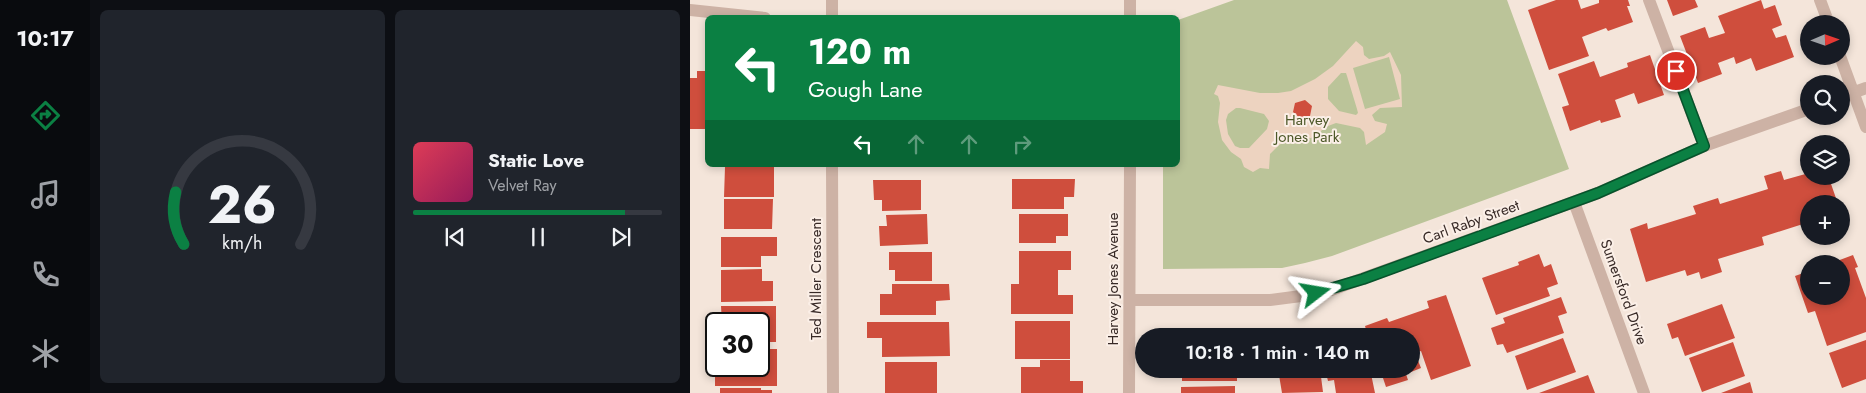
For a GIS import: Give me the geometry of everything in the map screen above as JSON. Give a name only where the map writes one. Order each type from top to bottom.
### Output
[{"type":"street","points":[[832,0],[832,15]]},
{"type":"street","points":[[1130,0],[1130,15]]},
{"type":"street","points":[[1649,0],[1704,146]]},
{"type":"street","points":[[1820,0],[1826,15]]},
{"type":"street","points":[[690,10],[737,15]]},
{"type":"street","points":[[1850,94],[1866,88]]},
{"type":"street","points":[[1850,100],[1866,127]]},
{"type":"street","name":"Carl Raby Street","points":[[1130,300],[1270,300],[1323,292],[1598,193],[1704,146],[1800,112]]},
{"type":"street","name":"Ted Miller Crescent","points":[[832,167],[833,393]]},
{"type":"street","name":"Harvey Jones Avenue","points":[[1129,393],[1130,167]]},
{"type":"street","name":"Sumersford Drive","points":[[1574,202],[1644,393]]},
{"type":"green space","name":"Harvey Jones Park","points":[[1234,0],[1507,0],[1569,169],[1332,256],[1305,263],[1282,268],[1163,269],[1163,167],[1180,167],[1180,19]]},
{"type":"shaded area","points":[[1356,41],[1363,47],[1364,55],[1369,59],[1384,56],[1390,52],[1401,75],[1402,107],[1380,108],[1372,115],[1375,121],[1387,124],[1385,132],[1366,145],[1364,132],[1360,128],[1336,123],[1328,126],[1311,138],[1286,141],[1279,145],[1270,154],[1269,169],[1260,168],[1253,172],[1244,167],[1241,159],[1231,152],[1222,140],[1218,122],[1220,103],[1218,96],[1214,94],[1218,85],[1260,93],[1291,91],[1315,79],[1333,66]],"holes":[[[1389,57],[1400,99],[1365,109],[1353,68]],[[1341,73],[1346,73],[1358,113],[1356,115],[1339,111],[1328,99],[1328,87]],[[1236,108],[1264,114],[1269,121],[1267,129],[1249,148],[1240,148],[1235,146],[1228,134],[1226,120],[1228,114]]]},
{"type":"building","points":[[1556,0],[1578,0],[1581,9],[1599,3],[1599,0],[1628,0],[1630,6],[1627,6],[1633,22],[1608,31],[1606,28],[1582,37],[1589,56],[1549,70],[1528,10]]},
{"type":"building","points":[[1667,0],[1695,0],[1698,7],[1673,16]]},
{"type":"building","points":[[1761,0],[1764,9],[1775,5],[1782,25],[1772,29],[1776,38],[1786,35],[1794,57],[1756,71],[1751,58],[1736,64],[1734,57],[1718,63],[1722,74],[1698,83],[1680,36],[1705,27],[1709,38],[1725,33],[1718,16]]},
{"type":"building","points":[[1650,55],[1664,95],[1638,104],[1634,93],[1615,100],[1621,117],[1601,123],[1600,120],[1570,131],[1562,107],[1569,105],[1558,74],[1594,61],[1600,77],[1628,67],[1627,63]]},
{"type":"building","points":[[697,71],[705,71],[705,129],[690,129],[690,78],[697,78]]},
{"type":"building","points":[[1305,100],[1312,106],[1310,116],[1301,119],[1293,112],[1295,103]]},
{"type":"building","points":[[725,167],[774,167],[774,197],[724,197]]},
{"type":"building","points":[[1781,171],[1784,180],[1800,176],[1800,185],[1831,185],[1835,195],[1800,195],[1800,225],[1762,237],[1764,245],[1718,259],[1722,272],[1701,279],[1699,272],[1687,276],[1685,270],[1646,282],[1630,229],[1647,223],[1648,229],[1696,214],[1693,206],[1718,198],[1720,204],[1768,189],[1764,176]]},
{"type":"building","points":[[1012,179],[1075,179],[1074,197],[1064,197],[1064,209],[1012,209]]},
{"type":"building","points":[[873,180],[921,180],[921,210],[882,211],[882,200],[874,200]]},
{"type":"building","points":[[724,199],[773,199],[772,229],[724,229]]},
{"type":"building","points":[[927,214],[928,244],[880,246],[879,226],[887,226],[886,215]]},
{"type":"building","points":[[1019,214],[1068,214],[1068,236],[1056,236],[1056,243],[1019,243]]},
{"type":"building","points":[[721,237],[777,237],[777,256],[761,256],[761,267],[721,267]]},
{"type":"building","points":[[1019,251],[1071,251],[1071,270],[1058,270],[1058,295],[1073,295],[1073,314],[1011,314],[1011,284],[1019,284]]},
{"type":"building","points":[[889,252],[932,252],[932,281],[895,281],[895,270],[889,270]]},
{"type":"building","points":[[1539,254],[1544,267],[1551,264],[1558,284],[1547,288],[1550,296],[1496,315],[1482,278],[1519,265],[1518,262]]},
{"type":"building","points":[[1853,255],[1858,267],[1855,268],[1866,298],[1866,332],[1827,346],[1815,311],[1808,313],[1805,305],[1850,305],[1850,256]]},
{"type":"building","points":[[762,269],[762,281],[773,281],[773,301],[721,302],[721,270]]},
{"type":"building","points":[[1800,274],[1800,290],[1795,276]]},
{"type":"building","points":[[892,284],[949,284],[950,300],[936,301],[936,315],[880,315],[880,294],[892,294]]},
{"type":"building","points":[[1446,295],[1471,366],[1431,380],[1420,351],[1420,328],[1366,328],[1365,326],[1387,318],[1389,322],[1429,308],[1427,301]]},
{"type":"building","points":[[1561,297],[1567,313],[1558,316],[1564,333],[1507,353],[1503,344],[1497,345],[1491,328],[1505,323],[1503,318]]},
{"type":"building","points":[[1722,304],[1735,338],[1685,356],[1678,337],[1672,339],[1667,324]]},
{"type":"building","points":[[721,306],[776,306],[776,342],[770,342],[770,312],[721,312]]},
{"type":"building","points":[[1015,321],[1070,321],[1070,359],[1015,359]]},
{"type":"building","points":[[867,322],[949,322],[950,356],[882,357],[882,338],[867,338]]},
{"type":"building","points":[[1563,338],[1576,372],[1527,390],[1515,356]]},
{"type":"building","points":[[1866,340],[1866,379],[1842,388],[1829,353]]},
{"type":"building","points":[[1733,342],[1745,376],[1702,392],[1689,358]]},
{"type":"building","points":[[770,349],[777,349],[777,386],[715,386],[715,377],[770,377]]},
{"type":"building","points":[[1040,360],[1070,360],[1070,381],[1083,381],[1083,393],[1021,393],[1021,367],[1040,367]]},
{"type":"building","points":[[885,362],[937,362],[937,393],[885,393]]},
{"type":"building","points":[[1588,375],[1595,393],[1539,393]]},
{"type":"building","points":[[1182,378],[1237,378],[1237,381],[1182,381]]},
{"type":"building","points":[[1280,378],[1321,378],[1323,392],[1282,393]]},
{"type":"building","points":[[1327,378],[1372,378],[1375,393],[1336,393],[1334,380],[1328,381]]},
{"type":"building","points":[[1383,378],[1407,378],[1408,380],[1386,387]]},
{"type":"building","points":[[1750,382],[1753,393],[1721,393]]},
{"type":"building","points":[[1235,386],[1235,393],[1181,393],[1181,387]]},
{"type":"building","points":[[720,388],[761,388],[761,390],[772,390],[772,393],[720,393]]},
{"type":"route","points":[[1316,293],[1363,279],[1598,193],[1704,146],[1676,71]]}]
